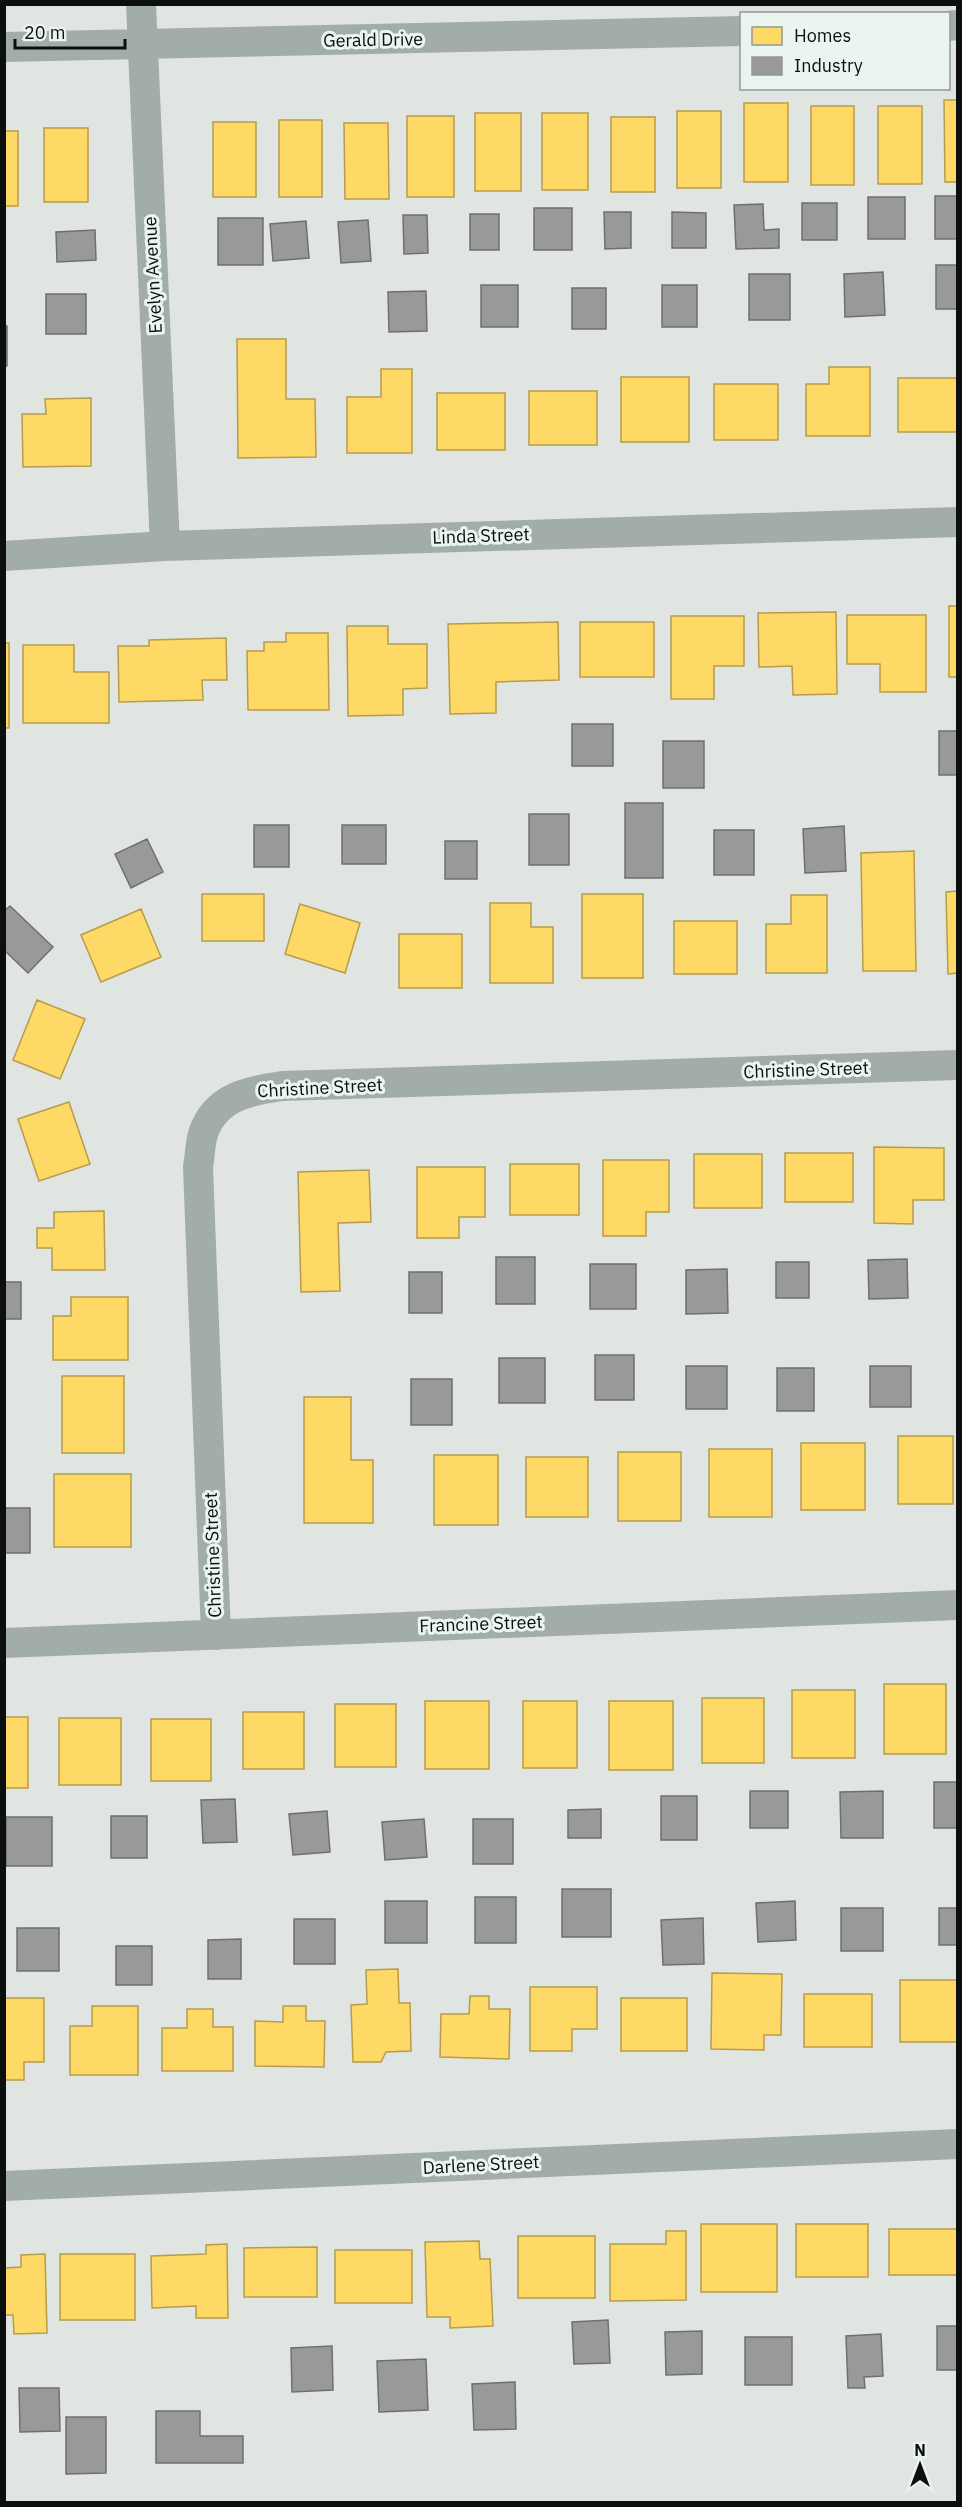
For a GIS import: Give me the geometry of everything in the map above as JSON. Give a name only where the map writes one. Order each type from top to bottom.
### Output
[{"type":"street","name":"Evelyn Avenue","points":[[141,4],[165,546]]},
{"type":"street","name":"Gerald Drive","points":[[4,47],[740,31]]},
{"type":"street","name":"Linda Street","points":[[4,556],[165,546],[957,522]]},
{"type":"street","name":"Christine Street","points":[[216,1635],[198,1167],[204,1133],[218,1108],[245,1092],[282,1086],[957,1065]]},
{"type":"street","name":"Francine Street","points":[[4,1643],[957,1605]]},
{"type":"street","name":"Darlene Street","points":[[4,2186],[957,2144]]},
{"type":"building: Homes","points":[[944,100],[958,100],[958,182],[945,182]]},
{"type":"building: Homes","points":[[744,103],[788,103],[788,182],[744,182]]},
{"type":"building: Homes","points":[[811,106],[854,106],[854,185],[811,185]]},
{"type":"building: Homes","points":[[878,106],[922,106],[922,184],[878,184]]},
{"type":"building: Homes","points":[[677,111],[721,111],[721,188],[677,188]]},
{"type":"building: Homes","points":[[475,113],[521,113],[521,191],[475,191]]},
{"type":"building: Homes","points":[[542,113],[588,113],[588,190],[542,190]]},
{"type":"building: Homes","points":[[407,116],[454,116],[454,197],[407,197]]},
{"type":"building: Homes","points":[[611,117],[655,117],[655,192],[611,192]]},
{"type":"building: Homes","points":[[279,120],[322,120],[322,197],[279,197]]},
{"type":"building: Homes","points":[[213,122],[256,122],[256,197],[213,197]]},
{"type":"building: Homes","points":[[344,123],[388,123],[389,199],[345,199]]},
{"type":"building: Homes","points":[[44,128],[88,128],[88,202],[44,202]]},
{"type":"building: Homes","points":[[4,131],[18,131],[18,206],[4,206]]},
{"type":"building: Homes","points":[[237,339],[286,339],[286,399],[315,399],[316,457],[238,458]]},
{"type":"building: Homes","points":[[829,367],[870,367],[870,436],[806,436],[806,384],[829,384]]},
{"type":"building: Homes","points":[[381,369],[412,369],[412,453],[347,453],[347,397],[381,397]]},
{"type":"building: Homes","points":[[621,377],[689,377],[689,442],[621,442]]},
{"type":"building: Homes","points":[[898,378],[958,378],[958,432],[898,432]]},
{"type":"building: Homes","points":[[714,384],[778,384],[778,440],[714,440]]},
{"type":"building: Homes","points":[[529,391],[597,391],[597,445],[529,445]]},
{"type":"building: Homes","points":[[437,393],[505,393],[505,450],[437,450]]},
{"type":"building: Homes","points":[[91,398],[91,466],[23,467],[22,414],[46,414],[45,399]]},
{"type":"building: Homes","points":[[949,606],[958,606],[958,677],[949,677]]},
{"type":"building: Homes","points":[[836,612],[837,694],[793,695],[792,666],[759,667],[758,613]]},
{"type":"building: Homes","points":[[847,615],[926,615],[926,692],[880,692],[880,664],[847,664]]},
{"type":"building: Homes","points":[[671,616],[744,616],[744,666],[714,666],[714,699],[671,699]]},
{"type":"building: Homes","points":[[558,622],[559,680],[496,682],[496,713],[450,714],[448,624]]},
{"type":"building: Homes","points":[[580,622],[654,622],[654,677],[580,677]]},
{"type":"building: Homes","points":[[347,626],[388,626],[388,644],[427,644],[427,688],[403,689],[403,715],[348,716]]},
{"type":"building: Homes","points":[[286,633],[328,633],[329,710],[248,710],[247,651],[264,651],[264,642],[286,642]]},
{"type":"building: Homes","points":[[226,638],[227,680],[202,680],[203,700],[119,702],[118,646],[149,646],[149,640]]},
{"type":"building: Homes","points":[[4,643],[9,643],[9,728],[4,728]]},
{"type":"building: Homes","points":[[23,645],[74,645],[74,672],[109,672],[109,723],[23,723]]},
{"type":"building: Homes","points":[[914,851],[916,971],[863,971],[861,853]]},
{"type":"building: Homes","points":[[958,891],[958,973],[948,974],[946,892]]},
{"type":"building: Homes","points":[[202,894],[264,894],[264,941],[202,941]]},
{"type":"building: Homes","points":[[582,894],[643,894],[643,978],[582,978]]},
{"type":"building: Homes","points":[[791,895],[827,895],[827,973],[766,973],[766,924],[791,924]]},
{"type":"building: Homes","points":[[490,903],[531,903],[531,927],[553,927],[553,983],[490,983]]},
{"type":"building: Homes","points":[[300,904],[360,923],[345,973],[285,954]]},
{"type":"building: Homes","points":[[141,909],[161,957],[101,982],[81,935]]},
{"type":"building: Homes","points":[[674,921],[737,921],[737,974],[674,974]]},
{"type":"building: Homes","points":[[399,934],[462,934],[462,988],[399,988]]},
{"type":"building: Homes","points":[[37,1000],[85,1019],[60,1079],[13,1060]]},
{"type":"building: Homes","points":[[69,1102],[90,1164],[39,1181],[18,1119]]},
{"type":"building: Homes","points":[[874,1147],[944,1148],[944,1200],[913,1200],[913,1224],[874,1223]]},
{"type":"building: Homes","points":[[785,1153],[853,1153],[853,1202],[785,1202]]},
{"type":"building: Homes","points":[[694,1154],[762,1154],[762,1208],[694,1208]]},
{"type":"building: Homes","points":[[603,1160],[669,1160],[669,1212],[646,1212],[646,1236],[603,1236]]},
{"type":"building: Homes","points":[[510,1164],[579,1164],[579,1215],[510,1215]]},
{"type":"building: Homes","points":[[417,1167],[485,1167],[485,1217],[459,1217],[459,1238],[417,1238]]},
{"type":"building: Homes","points":[[369,1170],[371,1222],[338,1223],[340,1291],[301,1292],[298,1172]]},
{"type":"building: Homes","points":[[104,1211],[105,1270],[52,1270],[52,1248],[37,1248],[37,1228],[54,1228],[54,1212]]},
{"type":"building: Homes","points":[[71,1297],[128,1297],[128,1360],[53,1360],[53,1316],[71,1316]]},
{"type":"building: Homes","points":[[62,1376],[124,1376],[124,1453],[62,1453]]},
{"type":"building: Homes","points":[[304,1397],[351,1397],[351,1460],[373,1460],[373,1523],[304,1523]]},
{"type":"building: Homes","points":[[898,1436],[953,1436],[953,1504],[898,1504]]},
{"type":"building: Homes","points":[[801,1443],[865,1443],[865,1510],[801,1510]]},
{"type":"building: Homes","points":[[709,1449],[772,1449],[772,1517],[709,1517]]},
{"type":"building: Homes","points":[[618,1452],[681,1452],[681,1521],[618,1521]]},
{"type":"building: Homes","points":[[434,1455],[498,1455],[498,1525],[434,1525]]},
{"type":"building: Homes","points":[[526,1457],[588,1457],[588,1517],[526,1517]]},
{"type":"building: Homes","points":[[54,1474],[131,1474],[131,1547],[54,1547]]},
{"type":"building: Homes","points":[[884,1684],[946,1684],[946,1754],[884,1754]]},
{"type":"building: Homes","points":[[792,1690],[855,1690],[855,1758],[792,1758]]},
{"type":"building: Homes","points":[[702,1698],[764,1698],[764,1763],[702,1763]]},
{"type":"building: Homes","points":[[425,1701],[489,1701],[489,1769],[425,1769]]},
{"type":"building: Homes","points":[[523,1701],[577,1701],[577,1768],[523,1768]]},
{"type":"building: Homes","points":[[609,1701],[673,1701],[673,1770],[609,1770]]},
{"type":"building: Homes","points":[[335,1704],[396,1704],[396,1767],[335,1767]]},
{"type":"building: Homes","points":[[243,1712],[304,1712],[304,1769],[243,1769]]},
{"type":"building: Homes","points":[[4,1717],[28,1717],[28,1788],[4,1788]]},
{"type":"building: Homes","points":[[59,1718],[121,1718],[121,1785],[59,1785]]},
{"type":"building: Homes","points":[[151,1719],[211,1719],[211,1781],[151,1781]]},
{"type":"building: Homes","points":[[398,1969],[399,2003],[410,2003],[411,2051],[386,2052],[381,2062],[353,2062],[351,2005],[367,2004],[366,1970]]},
{"type":"building: Homes","points":[[712,1973],[782,1974],[781,2035],[764,2035],[764,2050],[711,2049]]},
{"type":"building: Homes","points":[[900,1980],[958,1980],[958,2042],[900,2042]]},
{"type":"building: Homes","points":[[530,1987],[597,1987],[597,2029],[572,2029],[572,2051],[530,2051]]},
{"type":"building: Homes","points":[[804,1994],[872,1994],[872,2047],[804,2047]]},
{"type":"building: Homes","points":[[470,1996],[489,1996],[489,2009],[510,2009],[509,2059],[440,2057],[441,2014],[469,2014]]},
{"type":"building: Homes","points":[[4,1998],[44,1998],[44,2062],[24,2062],[24,2080],[4,2080]]},
{"type":"building: Homes","points":[[621,1998],[687,1998],[687,2051],[621,2051]]},
{"type":"building: Homes","points":[[92,2006],[138,2006],[138,2075],[70,2075],[70,2026],[92,2026]]},
{"type":"building: Homes","points":[[283,2006],[306,2006],[306,2021],[325,2021],[324,2067],[255,2066],[255,2021],[283,2022]]},
{"type":"building: Homes","points":[[187,2009],[213,2009],[213,2027],[233,2027],[233,2071],[162,2071],[162,2028],[187,2028]]},
{"type":"building: Homes","points":[[701,2224],[777,2224],[777,2292],[701,2292]]},
{"type":"building: Homes","points":[[796,2224],[868,2224],[868,2277],[796,2277]]},
{"type":"building: Homes","points":[[889,2229],[958,2229],[958,2275],[889,2275]]},
{"type":"building: Homes","points":[[666,2231],[686,2231],[686,2300],[610,2301],[610,2244],[666,2244]]},
{"type":"building: Homes","points":[[518,2236],[595,2236],[595,2298],[518,2298]]},
{"type":"building: Homes","points":[[479,2241],[480,2259],[490,2259],[493,2326],[450,2328],[450,2317],[427,2317],[425,2242]]},
{"type":"building: Homes","points":[[227,2244],[228,2318],[196,2318],[196,2306],[152,2308],[151,2256],[206,2254],[206,2245]]},
{"type":"building: Homes","points":[[317,2247],[317,2297],[244,2297],[244,2248]]},
{"type":"building: Homes","points":[[335,2250],[412,2250],[412,2303],[335,2303]]},
{"type":"building: Homes","points":[[45,2254],[47,2333],[14,2334],[13,2315],[4,2315],[4,2268],[21,2267],[21,2255]]},
{"type":"building: Homes","points":[[60,2254],[135,2254],[135,2320],[60,2320]]},
{"type":"building: Industry","points":[[935,196],[958,196],[958,239],[935,239]]},
{"type":"building: Industry","points":[[868,197],[905,197],[905,239],[868,239]]},
{"type":"building: Industry","points":[[802,203],[837,203],[837,240],[802,240]]},
{"type":"building: Industry","points":[[763,204],[764,230],[779,229],[779,248],[736,249],[734,205]]},
{"type":"building: Industry","points":[[534,208],[572,208],[572,250],[534,250]]},
{"type":"building: Industry","points":[[604,212],[631,212],[631,248],[605,249]]},
{"type":"building: Industry","points":[[672,212],[706,213],[706,248],[672,248]]},
{"type":"building: Industry","points":[[470,214],[499,214],[499,250],[470,250]]},
{"type":"building: Industry","points":[[403,215],[427,215],[428,253],[404,254]]},
{"type":"building: Industry","points":[[218,218],[263,218],[263,265],[218,265]]},
{"type":"building: Industry","points":[[368,220],[371,261],[341,263],[338,222]]},
{"type":"building: Industry","points":[[306,221],[309,258],[273,261],[270,224]]},
{"type":"building: Industry","points":[[95,230],[96,260],[57,262],[56,232]]},
{"type":"building: Industry","points":[[936,265],[958,265],[958,309],[936,309]]},
{"type":"building: Industry","points":[[883,272],[885,315],[845,317],[844,274]]},
{"type":"building: Industry","points":[[749,274],[790,274],[790,320],[749,320]]},
{"type":"building: Industry","points":[[481,285],[518,285],[518,327],[481,327]]},
{"type":"building: Industry","points":[[662,285],[697,285],[697,327],[662,327]]},
{"type":"building: Industry","points":[[572,288],[606,288],[606,329],[572,329]]},
{"type":"building: Industry","points":[[426,291],[427,331],[389,332],[388,292]]},
{"type":"building: Industry","points":[[46,294],[86,294],[86,334],[46,334]]},
{"type":"building: Industry","points":[[4,326],[7,326],[7,366],[4,366]]},
{"type":"building: Industry","points":[[572,724],[613,724],[613,766],[572,766]]},
{"type":"building: Industry","points":[[939,731],[958,731],[958,775],[939,775]]},
{"type":"building: Industry","points":[[663,741],[704,741],[704,788],[663,788]]},
{"type":"building: Industry","points":[[625,803],[663,803],[663,878],[625,878]]},
{"type":"building: Industry","points":[[529,814],[569,814],[569,865],[529,865]]},
{"type":"building: Industry","points":[[254,825],[289,825],[289,867],[254,867]]},
{"type":"building: Industry","points":[[342,825],[386,825],[386,864],[342,864]]},
{"type":"building: Industry","points":[[844,826],[846,871],[805,873],[803,829]]},
{"type":"building: Industry","points":[[714,830],[754,830],[754,875],[714,875]]},
{"type":"building: Industry","points":[[147,839],[163,872],[131,888],[115,854]]},
{"type":"building: Industry","points":[[445,841],[477,841],[477,879],[445,879]]},
{"type":"building: Industry","points":[[10,906],[53,947],[28,973],[4,950],[4,911]]},
{"type":"building: Industry","points":[[496,1257],[535,1257],[535,1304],[496,1304]]},
{"type":"building: Industry","points":[[907,1259],[908,1298],[869,1299],[868,1260]]},
{"type":"building: Industry","points":[[776,1262],[809,1262],[809,1298],[776,1298]]},
{"type":"building: Industry","points":[[590,1264],[636,1264],[636,1309],[590,1309]]},
{"type":"building: Industry","points":[[727,1269],[728,1313],[686,1314],[686,1270]]},
{"type":"building: Industry","points":[[409,1272],[442,1272],[442,1313],[409,1313]]},
{"type":"building: Industry","points":[[4,1282],[21,1282],[21,1319],[4,1319]]},
{"type":"building: Industry","points":[[595,1355],[634,1355],[634,1400],[595,1400]]},
{"type":"building: Industry","points":[[499,1358],[545,1358],[545,1403],[499,1403]]},
{"type":"building: Industry","points":[[686,1366],[727,1366],[727,1409],[686,1409]]},
{"type":"building: Industry","points":[[870,1366],[911,1366],[911,1407],[870,1407]]},
{"type":"building: Industry","points":[[777,1368],[814,1368],[814,1411],[777,1411]]},
{"type":"building: Industry","points":[[411,1379],[452,1379],[452,1425],[411,1425]]},
{"type":"building: Industry","points":[[4,1508],[30,1508],[30,1553],[4,1553]]},
{"type":"building: Industry","points":[[934,1782],[958,1782],[958,1828],[934,1828]]},
{"type":"building: Industry","points":[[750,1791],[788,1791],[788,1828],[750,1828]]},
{"type":"building: Industry","points":[[883,1791],[883,1838],[841,1838],[840,1792]]},
{"type":"building: Industry","points":[[661,1796],[697,1796],[697,1840],[661,1840]]},
{"type":"building: Industry","points":[[235,1799],[237,1842],[203,1843],[201,1800]]},
{"type":"building: Industry","points":[[601,1809],[601,1838],[568,1838],[568,1810]]},
{"type":"building: Industry","points":[[327,1811],[330,1852],[293,1855],[289,1814]]},
{"type":"building: Industry","points":[[111,1816],[147,1816],[147,1858],[111,1858]]},
{"type":"building: Industry","points":[[6,1817],[52,1817],[52,1866],[6,1866]]},
{"type":"building: Industry","points":[[424,1819],[427,1857],[385,1860],[382,1822]]},
{"type":"building: Industry","points":[[473,1819],[513,1819],[513,1864],[473,1864]]},
{"type":"building: Industry","points":[[562,1889],[611,1889],[611,1937],[562,1937]]},
{"type":"building: Industry","points":[[475,1897],[516,1897],[516,1943],[475,1943]]},
{"type":"building: Industry","points":[[385,1901],[427,1901],[427,1943],[385,1943]]},
{"type":"building: Industry","points":[[795,1901],[796,1940],[758,1942],[756,1903]]},
{"type":"building: Industry","points":[[841,1908],[883,1908],[883,1951],[841,1951]]},
{"type":"building: Industry","points":[[939,1908],[958,1908],[958,1945],[939,1945]]},
{"type":"building: Industry","points":[[703,1918],[704,1964],[663,1965],[661,1920]]},
{"type":"building: Industry","points":[[294,1919],[335,1919],[335,1964],[294,1964]]},
{"type":"building: Industry","points":[[17,1928],[59,1928],[59,1971],[17,1971]]},
{"type":"building: Industry","points":[[241,1939],[241,1979],[208,1979],[208,1940]]},
{"type":"building: Industry","points":[[116,1946],[152,1946],[152,1985],[116,1985]]},
{"type":"building: Industry","points":[[608,2320],[610,2363],[574,2364],[572,2322]]},
{"type":"building: Industry","points":[[937,2326],[958,2326],[958,2370],[937,2370]]},
{"type":"building: Industry","points":[[702,2331],[702,2374],[666,2375],[665,2332]]},
{"type":"building: Industry","points":[[881,2334],[883,2376],[864,2377],[865,2388],[848,2388],[846,2336]]},
{"type":"building: Industry","points":[[745,2337],[792,2337],[792,2385],[745,2385]]},
{"type":"building: Industry","points":[[332,2346],[333,2390],[292,2392],[291,2348]]},
{"type":"building: Industry","points":[[426,2359],[428,2410],[379,2412],[377,2361]]},
{"type":"building: Industry","points":[[515,2382],[516,2429],[474,2430],[472,2384]]},
{"type":"building: Industry","points":[[19,2388],[59,2388],[60,2431],[20,2432]]},
{"type":"building: Industry","points":[[156,2411],[200,2411],[200,2436],[243,2436],[243,2463],[156,2463]]},
{"type":"building: Industry","points":[[66,2417],[106,2417],[106,2473],[66,2474]]}]
